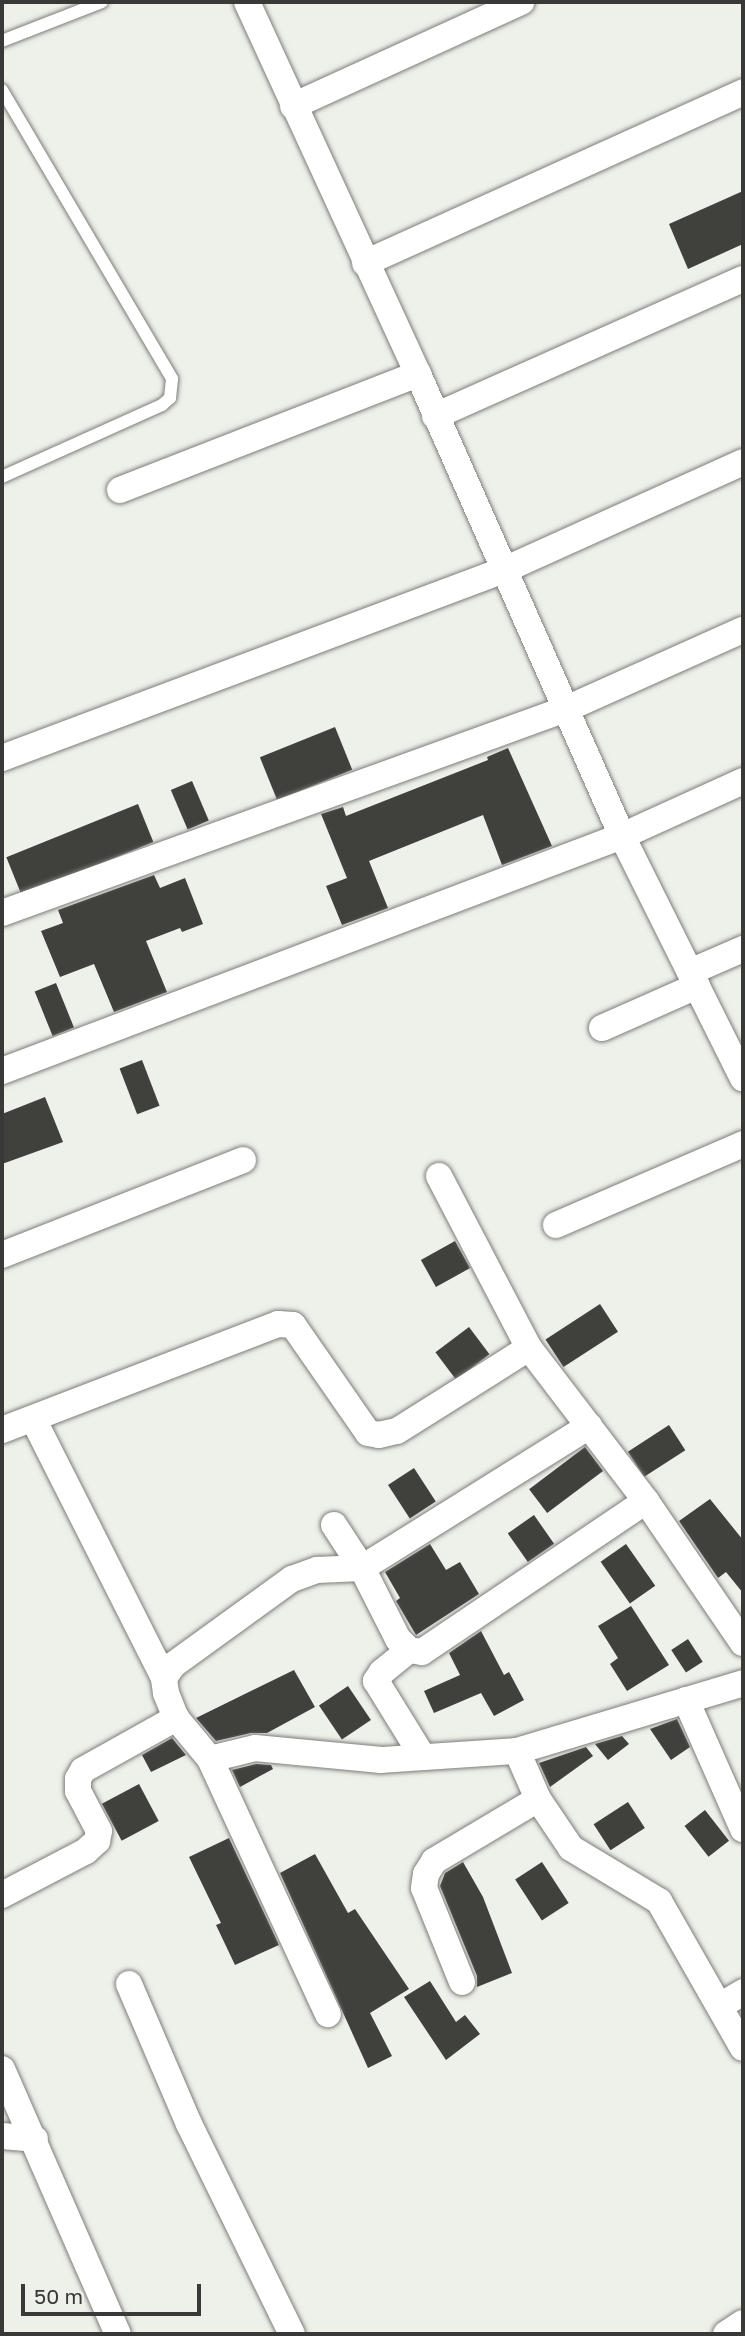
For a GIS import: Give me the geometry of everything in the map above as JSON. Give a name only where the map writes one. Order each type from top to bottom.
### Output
[{"type":"street","points":[[247,2],[418,374],[622,836],[743,1079]]},
{"type":"street","points":[[293,106],[521,2]]},
{"type":"street","points":[[365,263],[743,92]]},
{"type":"street","points":[[435,416],[743,279]]},
{"type":"street","points":[[120,490],[418,374]]},
{"type":"street","points":[[2,758],[503,570],[743,462]]},
{"type":"street","points":[[2,913],[566,709],[743,630]]},
{"type":"street","points":[[2,1071],[622,836],[743,781]]},
{"type":"street","points":[[602,1028],[743,949]]},
{"type":"street","points":[[556,1225],[743,1144]]},
{"type":"street","points":[[2,1255],[243,1160]]},
{"type":"street","points":[[439,1176],[529,1348],[646,1502],[743,1643]]},
{"type":"street","points":[[2,1430],[278,1324],[293,1325],[368,1433],[379,1435],[397,1431],[529,1348]]},
{"type":"street","points":[[33,1419],[164,1678],[176,1718],[210,1759],[328,2014]]},
{"type":"street","points":[[164,1678],[173,1665],[292,1578],[317,1570],[362,1568],[589,1426]]},
{"type":"street","points":[[334,1525],[362,1568],[398,1639],[409,1650],[422,1652],[646,1502]]},
{"type":"street","points":[[409,1650],[382,1672],[376,1681],[422,1757]]},
{"type":"street","points":[[210,1759],[255,1748],[363,1759],[517,1751],[743,1683]]},
{"type":"street","points":[[686,1700],[743,1829]]},
{"type":"street","points":[[2,1895],[86,1851],[97,1841],[99,1831],[78,1791],[78,1779],[83,1770],[176,1718]]},
{"type":"street","points":[[517,1751],[538,1799],[570,1848],[659,1901],[743,2048]]},
{"type":"street","points":[[462,1982],[424,1888],[426,1874],[434,1861],[538,1799]]},
{"type":"street","points":[[128,1984],[189,2124],[292,2334]]},
{"type":"street","points":[[720,2006],[743,1992]]},
{"type":"street","points":[[2,2069],[35,2138],[118,2334]]},
{"type":"street","points":[[2,2136],[35,2138]]},
{"type":"street","points":[[726,2334],[743,2323]]},
{"type":"lane","points":[[2,41],[102,2]]},
{"type":"lane","points":[[2,90],[172,379],[170,398],[162,405],[2,477]]},
{"type":"building","points":[[743,191],[743,244],[688,269],[669,224]]},
{"type":"building","points":[[335,727],[352,770],[277,800],[260,757]]},
{"type":"building","points":[[508,748],[552,846],[502,865],[483,815],[369,861],[388,908],[342,925],[326,886],[347,878],[321,814],[343,807],[346,816],[488,760],[487,757]]},
{"type":"building","points":[[192,781],[209,821],[188,830],[171,790]]},
{"type":"building","points":[[138,804],[153,842],[22,895],[6,857]]},
{"type":"building","points":[[154,875],[160,888],[185,878],[203,924],[182,932],[180,928],[146,941],[167,992],[114,1012],[94,964],[60,977],[41,931],[63,923],[58,910]]},
{"type":"building","points":[[56,983],[74,1028],[53,1036],[35,992]]},
{"type":"building","points":[[142,1060],[160,1106],[137,1114],[120,1069]]},
{"type":"building","points":[[45,1097],[63,1142],[2,1164],[2,1114]]},
{"type":"building","points":[[455,1241],[470,1268],[436,1287],[421,1260]]},
{"type":"building","points":[[600,1304],[618,1332],[563,1367],[545,1339]]},
{"type":"building","points":[[469,1327],[489,1354],[456,1379],[435,1352]]},
{"type":"building","points":[[669,1425],[685,1450],[644,1477],[628,1452]]},
{"type":"building","points":[[585,1447],[603,1471],[547,1513],[529,1489]]},
{"type":"building","points":[[414,1468],[436,1502],[410,1518],[388,1485]]},
{"type":"building","points":[[710,1499],[743,1540],[743,1593],[726,1572],[718,1578],[679,1521]]},
{"type":"building","points":[[534,1515],[554,1544],[528,1562],[508,1533]]},
{"type":"building","points":[[430,1544],[446,1570],[460,1562],[479,1594],[416,1635],[396,1601],[400,1598],[385,1572]]},
{"type":"building","points":[[626,1544],[655,1586],[630,1604],[601,1562]]},
{"type":"building","points":[[631,1606],[669,1665],[627,1691],[610,1664],[618,1658],[598,1626]]},
{"type":"building","points":[[481,1631],[504,1675],[509,1672],[524,1700],[494,1716],[481,1693],[434,1713],[424,1691],[460,1675],[449,1653]]},
{"type":"building","points":[[688,1639],[703,1662],[686,1673],[671,1650]]},
{"type":"building","points":[[294,1670],[315,1707],[267,1733],[251,1733],[216,1741],[196,1718]]},
{"type":"building","points":[[348,1686],[371,1720],[342,1740],[319,1706]]},
{"type":"building","points":[[677,1719],[690,1747],[671,1760],[650,1729]]},
{"type":"building","points":[[622,1736],[629,1744],[608,1760],[595,1744]]},
{"type":"building","points":[[172,1738],[186,1755],[151,1772],[142,1755]]},
{"type":"building","points":[[586,1747],[593,1756],[550,1787],[539,1763]]},
{"type":"building","points":[[256,1764],[271,1765],[273,1769],[240,1787],[232,1770]]},
{"type":"building","points":[[139,1784],[159,1821],[122,1841],[102,1804]]},
{"type":"building","points":[[628,1802],[645,1828],[610,1850],[594,1824]]},
{"type":"building","points":[[705,1810],[729,1841],[709,1857],[685,1826]]},
{"type":"building","points":[[229,1838],[279,1945],[235,1965],[216,1925],[221,1923],[189,1857]]},
{"type":"building","points":[[315,1854],[348,1913],[355,1909],[409,1989],[370,2013],[392,2056],[368,2068],[280,1873]]},
{"type":"building","points":[[463,1862],[483,1897],[512,1973],[477,1987],[477,1976],[440,1886],[445,1873]]},
{"type":"building","points":[[542,1862],[569,1903],[542,1921],[515,1879]]},
{"type":"building","points":[[430,1981],[456,2022],[465,2015],[480,2034],[446,2060],[404,1997]]}]
